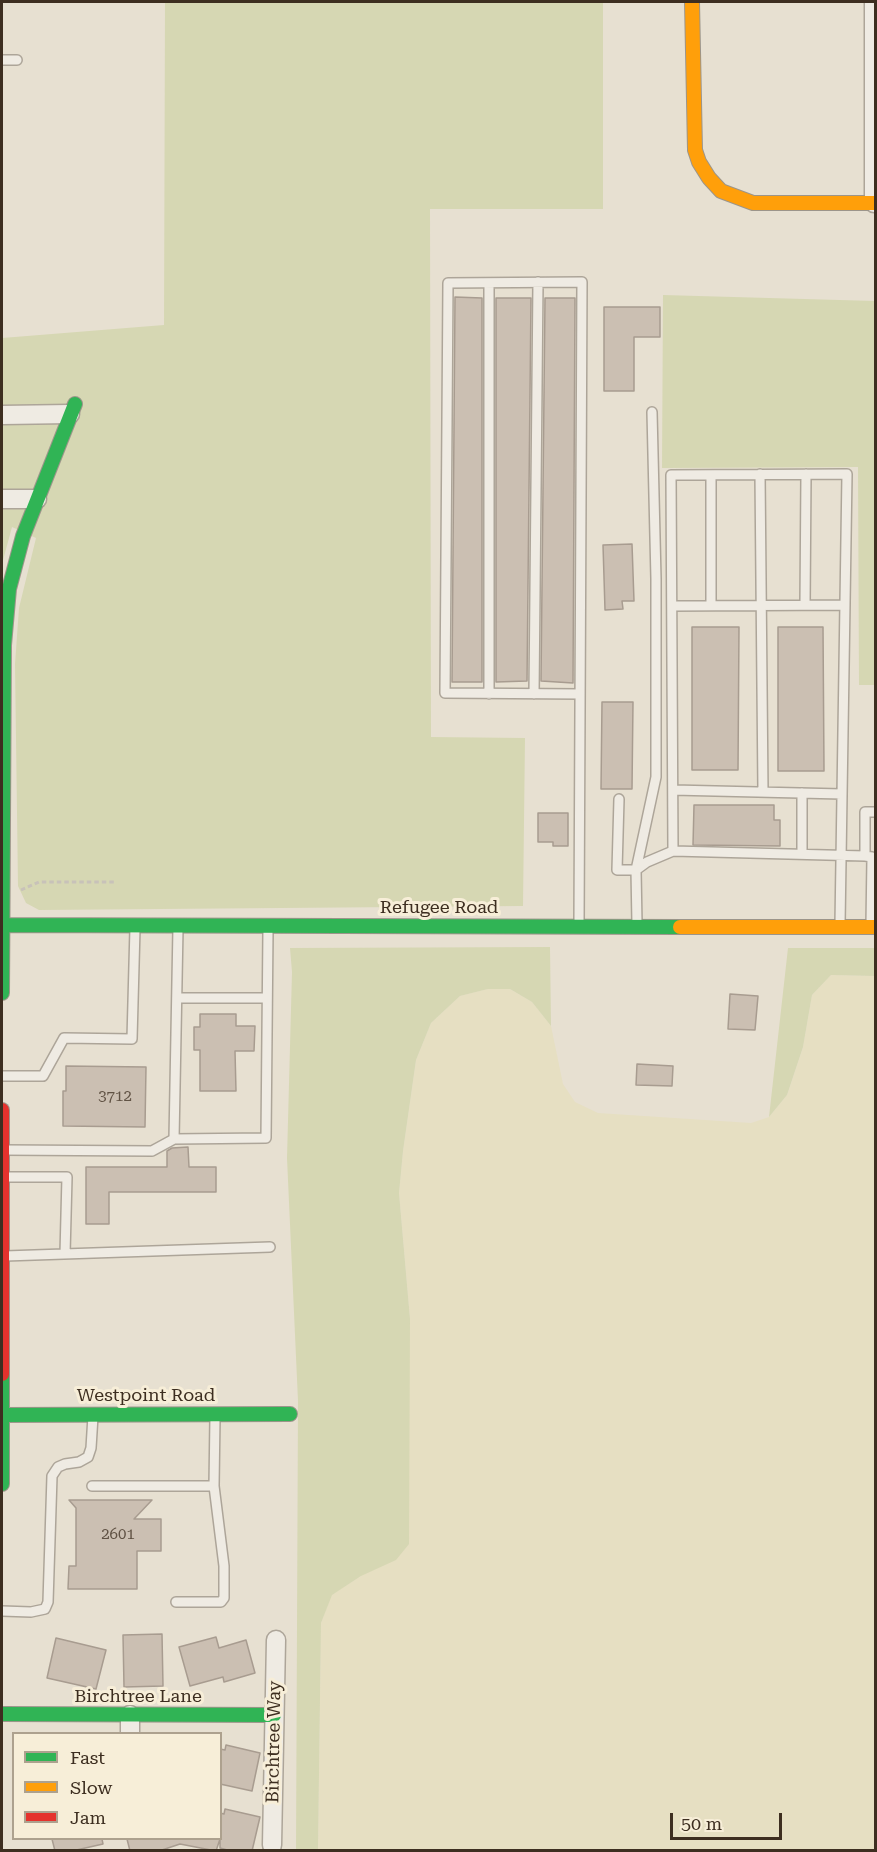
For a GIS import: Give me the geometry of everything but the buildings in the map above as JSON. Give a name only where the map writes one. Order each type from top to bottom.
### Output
[{"type":"street","points":[[692,2],[695,150],[699,162],[715,185],[735,198],[753,203],[875,203],[874,2]]},
{"type":"street","points":[[2,415],[72,409],[5,589],[2,993]]},
{"type":"street","points":[[2,499],[37,499]]},
{"type":"street","name":"Refugee Road","points":[[2,925],[874,927]]},
{"type":"street","points":[[2,1110],[2,1484]]},
{"type":"street","name":"Westpoint Road","points":[[2,1415],[290,1414]]},
{"type":"street","name":"Birchtree Way","points":[[272,1845],[276,1640]]},
{"type":"street","name":"Birchtree Lane","points":[[2,1714],[130,1724],[274,1715]]},
{"type":"lane","points":[[2,60],[17,60]]},
{"type":"lane","points":[[534,694],[538,282]]},
{"type":"lane","points":[[579,926],[582,282],[448,283],[446,693],[580,694]]},
{"type":"lane","points":[[489,283],[489,694]]},
{"type":"lane","points":[[637,926],[636,870],[656,777],[656,579],[652,412]]},
{"type":"lane","points":[[760,474],[763,792]]},
{"type":"lane","points":[[805,605],[806,474]]},
{"type":"lane","points":[[673,851],[671,475],[847,474],[840,927]]},
{"type":"lane","points":[[711,475],[711,606]]},
{"type":"lane","points":[[672,606],[845,605]]},
{"type":"lane","points":[[673,790],[842,794]]},
{"type":"lane","points":[[802,793],[802,854]]},
{"type":"lane","points":[[619,799],[617,870],[636,870],[647,862],[673,851],[872,857],[874,927]]},
{"type":"lane","points":[[865,856],[865,812],[876,812]]},
{"type":"lane","points":[[2,1076],[43,1076],[64,1038],[132,1038],[135,926]]},
{"type":"lane","points":[[174,1139],[178,926]]},
{"type":"lane","points":[[2,1150],[152,1151],[174,1139],[266,1138],[268,926]]},
{"type":"lane","points":[[177,998],[267,998]]},
{"type":"lane","points":[[2,1177],[67,1177],[64,1254]]},
{"type":"lane","points":[[2,1256],[270,1247]]},
{"type":"lane","points":[[2,1611],[31,1612],[45,1609],[48,1602],[52,1476],[58,1467],[80,1462],[88,1457],[91,1448],[93,1414]]},
{"type":"lane","points":[[176,1602],[221,1602],[224,1598],[224,1566],[214,1486],[215,1414]]},
{"type":"lane","points":[[92,1486],[214,1486]]},
{"type":"path","points":[[20,890],[39,882],[114,882]]},
{"type":"shaded area","points":[[831,975],[875,976],[875,1850],[318,1850],[321,1623],[331,1595],[361,1576],[410,1319],[399,1193],[416,1060],[431,1023],[460,996],[488,989],[510,989],[532,1002],[551,1026],[563,1084],[575,1102],[598,1113],[751,1123],[769,1117],[787,1095],[803,1047],[812,995]]},
{"type":"green space","points":[[165,2],[603,2],[603,209],[430,209],[431,737],[525,738],[523,906],[39,910],[26,903],[18,886],[15,664],[19,608],[36,538],[12,527],[2,564],[2,338],[164,325]]},
{"type":"green space","points":[[663,295],[875,301],[875,685],[859,685],[858,467],[662,468]]},
{"type":"green space","points":[[550,947],[551,1026],[532,1002],[510,989],[488,989],[460,996],[431,1023],[416,1060],[399,1193],[410,1319],[409,1544],[396,1560],[361,1576],[332,1595],[321,1623],[318,1850],[296,1850],[298,1401],[287,1158],[292,972],[290,948]]},
{"type":"green space","points":[[788,948],[875,948],[875,976],[831,975],[812,995],[803,1047],[787,1095],[769,1117]]},
{"type":"traffic: fast","points":[[2,993],[4,645],[9,589],[23,536],[75,404]]},
{"type":"traffic: fast","points":[[2,925],[680,927]]},
{"type":"traffic: fast","points":[[2,1374],[2,1484]]},
{"type":"traffic: fast","points":[[2,1415],[290,1414]]},
{"type":"traffic: fast","points":[[2,1714],[274,1715]]},
{"type":"traffic: slow","points":[[692,2],[695,150],[709,178],[721,191],[753,203],[876,203]]},
{"type":"traffic: slow","points":[[680,927],[876,927]]},
{"type":"traffic: jam","points":[[2,1110],[2,1374]]}]
